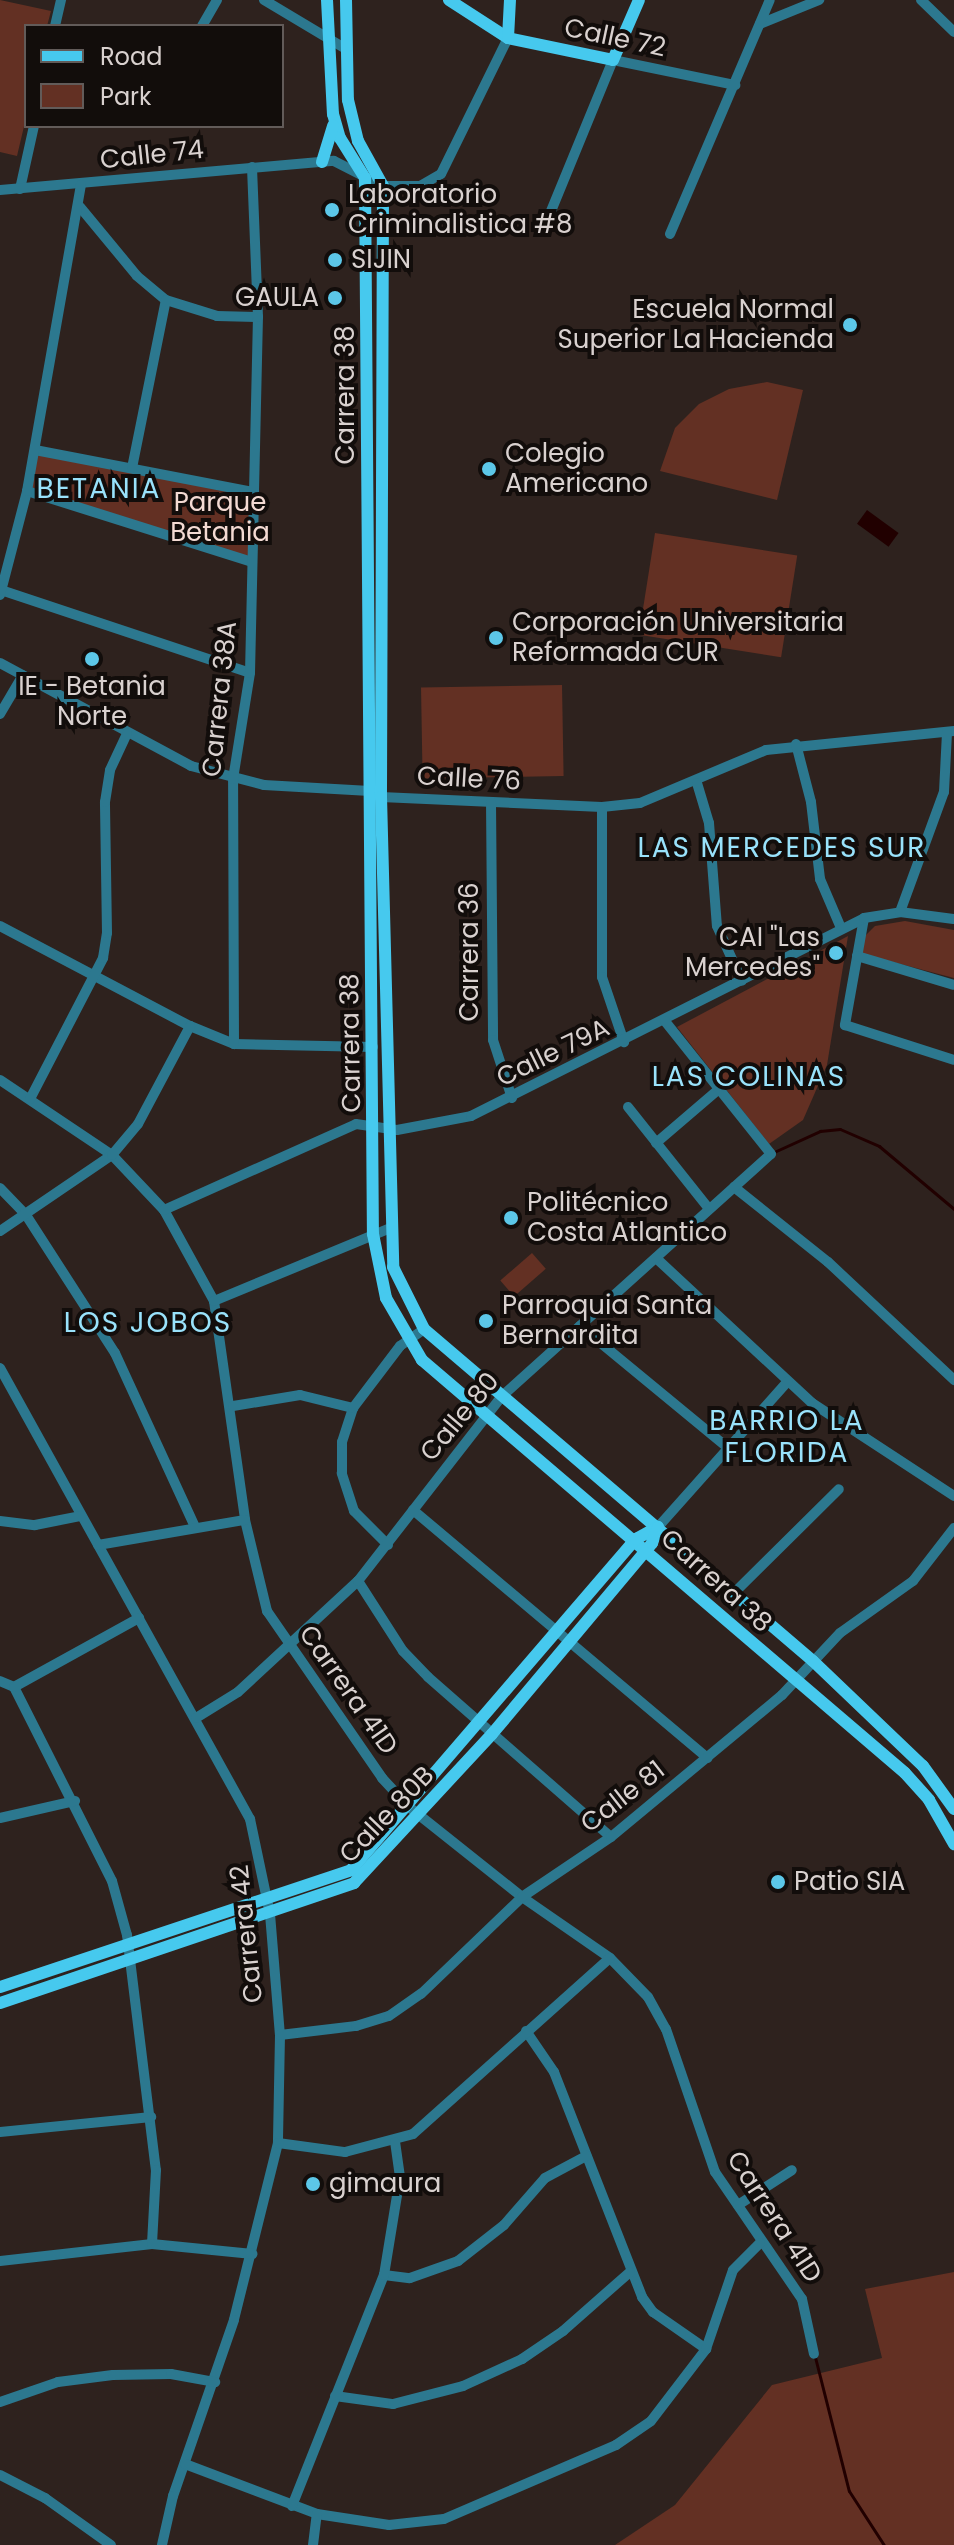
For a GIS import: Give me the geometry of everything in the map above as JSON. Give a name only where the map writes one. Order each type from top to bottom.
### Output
[{"type":"main road","points":[[322,162],[330,147],[333,114],[327,0]]},
{"type":"main road","name":"Carrera 38","points":[[346,0],[346,49],[352,121],[383,186],[373,1234],[386,1298],[422,1360],[636,1539],[795,1681],[905,1773],[929,1800],[954,1844]]},
{"type":"main road","name":"Calle 72","points":[[449,0],[508,38],[613,60]]},
{"type":"main road","points":[[508,38],[510,0]]},
{"type":"main road","points":[[613,60],[639,0]]},
{"type":"main road","points":[[333,114],[340,138],[365,178]]},
{"type":"main road","name":"Carrera 38","points":[[365,178],[375,794],[388,1229],[401,1290],[424,1329],[813,1661],[923,1766],[954,1809]]},
{"type":"main road","name":"Calle 80B","points":[[0,1987],[268,1897],[339,1877],[409,1807],[636,1539],[658,1527]]},
{"type":"main road","name":"Calle 80B","points":[[0,2003],[132,1961],[354,1883],[420,1817],[492,1734],[647,1549],[658,1527]]},
{"type":"street","points":[[55,24],[61,0]]},
{"type":"street","points":[[203,24],[217,0]]},
{"type":"street","points":[[264,0],[346,49]]},
{"type":"street","points":[[670,234],[770,0]]},
{"type":"street","points":[[760,24],[819,0]]},
{"type":"street","points":[[921,0],[954,32]]},
{"type":"street","name":"Calle 74","points":[[0,190],[322,162],[346,164],[383,186],[420,186],[441,174],[508,38]]},
{"type":"street","points":[[549,216],[613,60]]},
{"type":"street","name":"Calle 72","points":[[613,60],[735,85]]},
{"type":"street","points":[[20,189],[34,128]]},
{"type":"street","name":"Carrera 38A","points":[[234,1044],[233,779],[250,673],[258,317],[252,167]]},
{"type":"street","points":[[81,185],[80,207],[27,491],[1,592],[250,673]]},
{"type":"street","points":[[80,207],[130,268],[166,300],[217,316],[258,317]]},
{"type":"street","points":[[132,468],[166,300]]},
{"type":"street","points":[[35,450],[254,492]]},
{"type":"street","points":[[27,491],[252,562]]},
{"type":"street","name":"Calle 76","points":[[0,663],[191,766],[233,779],[375,794],[602,807],[640,803],[697,783],[733,760],[796,744],[950,732]]},
{"type":"street","points":[[0,714],[23,675]]},
{"type":"street","points":[[900,912],[944,792],[950,732]]},
{"type":"street","points":[[30,1099],[96,979],[107,933],[107,781],[127,734]]},
{"type":"street","points":[[796,744],[811,802],[820,879],[841,928]]},
{"type":"street","points":[[697,783],[709,823],[717,926],[742,981]]},
{"type":"street","name":"Carrera 36","points":[[491,802],[493,1040],[512,1098]]},
{"type":"street","points":[[602,807],[602,977],[624,1042]]},
{"type":"street","name":"Calle 79A","points":[[386,1130],[471,1116],[512,1098],[864,918],[900,912],[954,919]]},
{"type":"street","points":[[864,918],[845,1025],[954,1060]]},
{"type":"street","points":[[0,926],[96,979],[190,1026],[234,1044],[373,1047]]},
{"type":"street","points":[[857,956],[954,985]]},
{"type":"street","points":[[656,1143],[719,1089],[665,1021]]},
{"type":"street","points":[[0,1231],[112,1155],[138,1124],[190,1026]]},
{"type":"street","name":"Carrera 41D","points":[[0,1080],[112,1155],[164,1210],[214,1301],[233,1406],[245,1520],[262,1599],[382,1778],[409,1807],[522,1897],[633,1977],[666,2029],[705,2148],[760,2243],[802,2299],[814,2354]]},
{"type":"street","name":"Calle 80","points":[[196,1718],[238,1692],[358,1581],[501,1397],[771,1154],[719,1089]]},
{"type":"street","points":[[628,1107],[709,1209]]},
{"type":"street","points":[[164,1210],[356,1124],[374,1123],[386,1130]]},
{"type":"street","points":[[734,1187],[828,1262],[954,1380]]},
{"type":"street","points":[[0,1188],[26,1215],[115,1353],[195,1527]]},
{"type":"street","points":[[214,1301],[388,1229]]},
{"type":"street","points":[[656,1258],[788,1381],[844,1426],[954,1496]]},
{"type":"street","points":[[580,1326],[729,1449]]},
{"type":"street","points":[[388,1545],[354,1511],[342,1473],[342,1442],[353,1408],[408,1340],[424,1329]]},
{"type":"street","name":"Carrera 42","points":[[0,1368],[250,1819],[268,1897],[280,2035],[278,2143],[253,2254],[162,2545]]},
{"type":"street","name":"Calle 80B","points":[[658,1527],[788,1381]]},
{"type":"street","points":[[233,1406],[300,1395],[353,1408]]},
{"type":"street","points":[[735,1592],[839,1489]]},
{"type":"street","points":[[413,1510],[708,1758]]},
{"type":"street","points":[[0,1521],[35,1525],[81,1516]]},
{"type":"street","points":[[98,1545],[245,1520]]},
{"type":"street","name":"Calle 81","points":[[280,2035],[356,2026],[389,2016],[421,1994],[522,1897],[611,1837],[708,1758],[795,1681],[840,1633],[913,1581],[954,1528]]},
{"type":"street","points":[[358,1581],[403,1651],[479,1724],[611,1837]]},
{"type":"street","points":[[14,1687],[139,1618]]},
{"type":"street","points":[[0,1681],[14,1687],[75,1801],[112,1881],[129,1943],[156,2170],[152,2244]]},
{"type":"street","points":[[0,1818],[75,1801]]},
{"type":"street","points":[[278,2143],[345,2152],[395,2142],[431,2122],[526,2031],[610,1958]]},
{"type":"street","points":[[526,2031],[554,2072],[630,2272],[653,2312],[706,2349]]},
{"type":"street","points":[[0,2132],[151,2117]]},
{"type":"street","points":[[292,2506],[384,2275],[400,2177],[395,2142]]},
{"type":"street","points":[[384,2275],[410,2278],[458,2261],[504,2225],[545,2178],[586,2156]]},
{"type":"street","points":[[738,2205],[792,2170]]},
{"type":"street","points":[[185,2464],[317,2514],[417,2524],[444,2519],[616,2445],[651,2421],[706,2349],[733,2270],[760,2243]]},
{"type":"street","points":[[0,2261],[152,2244],[253,2254]]},
{"type":"street","points":[[335,2396],[393,2404],[463,2386],[522,2359],[563,2331],[630,2272]]},
{"type":"street","points":[[0,2402],[43,2385],[113,2375],[171,2374],[215,2382]]},
{"type":"street","points":[[0,2475],[56,2505],[111,2545]]},
{"type":"street","points":[[313,2545],[317,2514]]},
{"type":"green space","points":[[0,0],[51,11],[48,24],[24,24],[24,126],[17,156],[0,152]]},
{"type":"green space","points":[[767,382],[803,390],[777,500],[660,471],[675,428],[699,404],[729,389]]},
{"type":"green space","name":"Parque Betania","points":[[35,450],[254,492],[252,562],[27,491]]},
{"type":"green space","points":[[655,533],[797,556],[781,657],[639,635]]},
{"type":"green space","points":[[562,685],[564,776],[423,778],[421,687]]},
{"type":"green space","points":[[905,921],[954,930],[954,978],[862,954],[865,936],[875,926]]},
{"type":"green space","points":[[848,936],[827,1065],[803,1120],[769,1144],[677,1027]]},
{"type":"green space","points":[[532,1253],[546,1269],[514,1296],[500,1281]]},
{"type":"green space","points":[[954,2272],[954,2545],[615,2545],[675,2505],[772,2385],[882,2358],[865,2289]]},
{"type":"shaded area","points":[[867,510],[899,533],[889,547],[857,524]]},
{"type":"waterway","points":[[774,1152],[820,1131],[840,1129],[879,1146],[954,1209]]},
{"type":"waterway","points":[[815,2357],[849,2491],[884,2545]]},
{"type":"place","name":"Laboratorio Criminalistica #8","points":[[332,210]]},
{"type":"place","name":"SIJIN","points":[[335,260]]},
{"type":"place","name":"GAULA","points":[[335,298]]},
{"type":"place","name":"Escuela Normal Superior La Hacienda","points":[[850,325]]},
{"type":"place","name":"Colegio Americano","points":[[489,469]]},
{"type":"place","name":"Corporación Universitaria Reformada CUR","points":[[496,638]]},
{"type":"place","name":"IE - Betania Norte","points":[[92,659]]},
{"type":"place","name":"CAI \"Las Mercedes\"","points":[[836,953]]},
{"type":"place","name":"Politécnico Costa Atlantico","points":[[511,1218]]},
{"type":"place","name":"Parroquia Santa Bernardita","points":[[486,1321]]},
{"type":"place","name":"Patio SIA","points":[[778,1882]]},
{"type":"place","name":"gimaura","points":[[313,2184]]},
{"type":"district","name":"BETANIA","points":[[99,489]]},
{"type":"district","name":"LAS MERCEDES SUR","points":[[782,848]]},
{"type":"district","name":"LAS COLINAS","points":[[749,1077]]},
{"type":"district","name":"LOS JOBOS","points":[[148,1323]]},
{"type":"district","name":"BARRIO LA FLORIDA","points":[[787,1437]]}]
